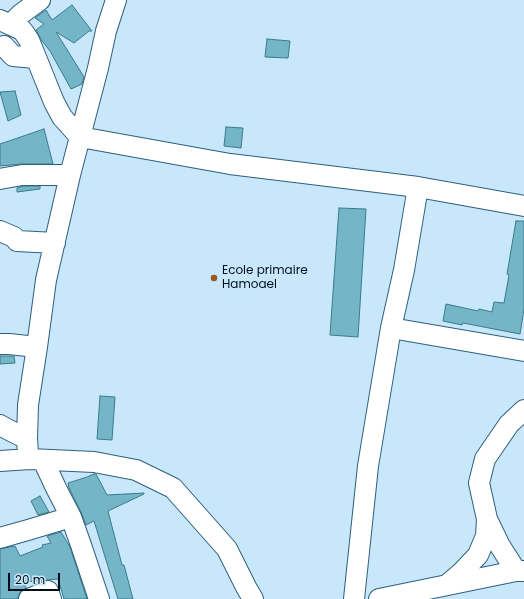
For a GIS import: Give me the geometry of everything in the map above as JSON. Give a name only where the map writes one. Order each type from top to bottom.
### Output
[{"type":"street","points":[[5,22],[22,14],[40,0]]},
{"type":"street","points":[[99,599],[71,517],[56,488],[37,460],[28,453],[28,405],[46,280],[54,243],[98,68],[106,30],[116,0]]},
{"type":"street","points":[[5,22],[22,30],[25,34],[62,117],[80,137],[230,164],[418,187],[524,206]]},
{"type":"street","points":[[0,47],[4,46],[13,56],[35,58]]},
{"type":"street","points":[[0,179],[22,174],[70,176]]},
{"type":"street","points":[[354,599],[368,466],[391,328],[404,270],[418,187]]},
{"type":"street","points":[[0,231],[14,237],[17,241],[54,243]]},
{"type":"street","points":[[391,328],[524,351]]},
{"type":"street","points":[[0,344],[37,347]]},
{"type":"street","points":[[379,599],[520,571],[500,546],[487,519],[479,483],[485,459],[509,424],[524,410]]},
{"type":"street","points":[[0,425],[28,439]]},
{"type":"street","points":[[0,461],[37,460],[94,462],[136,470],[173,488],[227,549],[253,599]]},
{"type":"street","points":[[0,538],[71,517]]},
{"type":"street","points":[[448,585],[478,554],[486,536],[487,519]]},
{"type":"street","points":[[29,599],[48,591],[51,599]]},
{"type":"building","points":[[72,5],[92,31],[89,31],[74,43],[56,32],[84,77],[82,84],[71,89],[50,51],[36,30],[44,24],[35,18],[46,10],[52,20]]},
{"type":"building","points":[[267,39],[290,41],[288,58],[265,57]]},
{"type":"building","points":[[15,91],[21,115],[8,121],[0,92]]},
{"type":"building","points":[[226,127],[243,128],[241,148],[224,146]]},
{"type":"building","points":[[44,129],[53,164],[0,166],[0,144]]},
{"type":"building","points":[[23,186],[40,186],[40,189],[17,192],[17,188]]},
{"type":"building","points":[[339,208],[366,209],[358,337],[330,335]]},
{"type":"building","points":[[516,221],[524,221],[524,309],[520,334],[463,323],[462,325],[443,321],[446,304],[478,311],[479,309],[492,312],[494,302],[504,303],[509,275],[507,274]]},
{"type":"building","points":[[0,356],[14,356],[15,363],[0,364]]},
{"type":"building","points":[[100,396],[115,397],[112,440],[97,439]]},
{"type":"building","points":[[96,474],[107,495],[144,493],[108,511],[122,565],[124,565],[133,599],[118,599],[94,521],[86,525],[69,488],[68,483]]},
{"type":"building","points":[[40,496],[49,512],[38,515],[31,501]]},
{"type":"building","points":[[61,532],[70,547],[87,599],[64,599],[58,579],[24,582],[26,588],[20,592],[18,598],[0,599],[0,549],[15,546],[20,556],[43,547],[42,545],[51,543],[47,536]]},
{"type":"place","name":"Ecole primaire Hamoael","points":[[214,278]]}]
